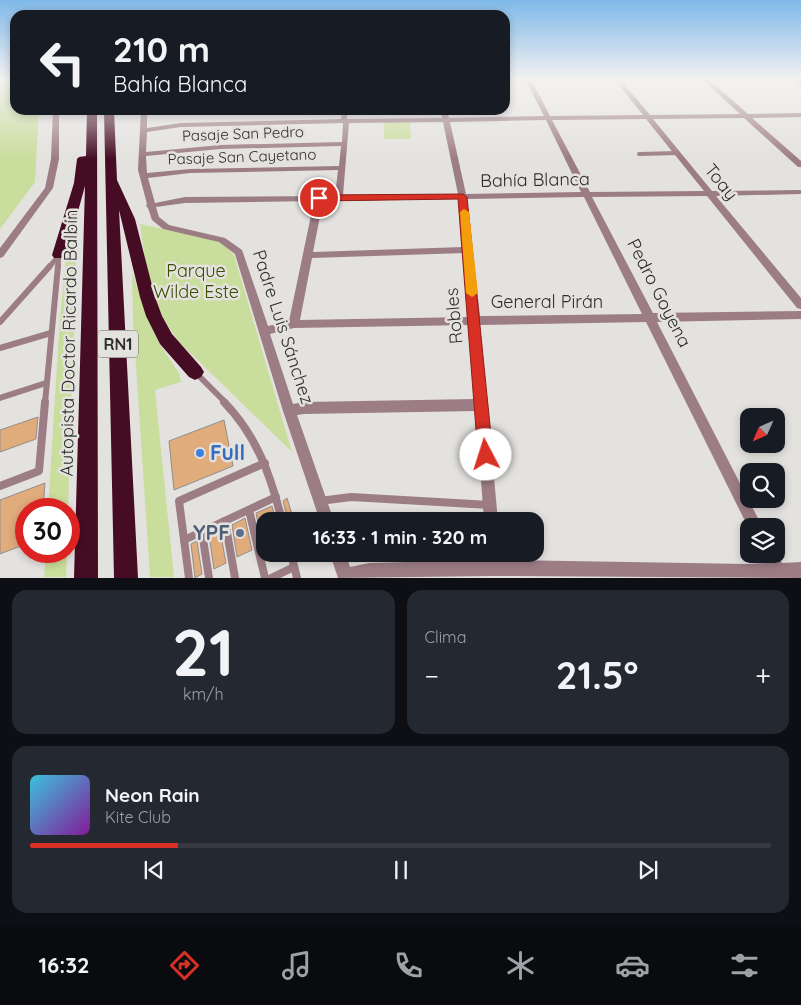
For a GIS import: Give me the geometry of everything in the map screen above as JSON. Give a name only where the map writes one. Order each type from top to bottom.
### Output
[{"type":"highway","name":"Autopista Doctor Ricardo Balbín","points":[[86,578],[92,115]]},
{"type":"highway","name":"RN1","points":[[109,115],[126,578]]},
{"type":"highway","points":[[59,255],[80,183],[85,149],[92,134]]},
{"type":"highway","points":[[112,180],[124,200],[134,246],[155,318],[170,344],[195,372]]},
{"type":"street","name":"Pedro Goyena","points":[[541,106],[751,518]]},
{"type":"street","name":"Toay","points":[[639,106],[801,305]]},
{"type":"street","points":[[735,106],[801,165]]},
{"type":"street","points":[[0,255],[49,188],[56,150],[56,115]]},
{"type":"street","name":"Padre Luis Sánchez","points":[[144,115],[143,176],[150,206],[155,218],[161,225],[216,238],[234,248],[241,257],[289,411],[324,512]]},
{"type":"street","points":[[339,198],[347,124],[346,115]]},
{"type":"street","points":[[145,130],[181,125],[345,121],[446,115],[547,119],[801,116]]},
{"type":"street","name":"Robles","points":[[446,115],[463,197],[469,250],[490,512]]},
{"type":"street","name":"Pasaje San Pedro","points":[[143,154],[220,147],[345,144]]},
{"type":"street","name":"Pasaje San Cayetano","points":[[143,176],[190,171],[341,168]]},
{"type":"street","name":"Bahía Blanca","points":[[150,206],[178,200],[801,192]]},
{"type":"street","points":[[294,324],[319,198]]},
{"type":"street","points":[[307,254],[469,250]]},
{"type":"street","name":"General Pirán","points":[[265,331],[294,324],[801,315]]},
{"type":"street","points":[[289,411],[304,408],[481,406]]},
{"type":"street","points":[[341,562],[346,577],[369,571],[473,573],[491,562]]},
{"type":"street","points":[[511,562],[749,575],[777,570],[801,570]]},
{"type":"street","points":[[774,563],[777,570]]},
{"type":"lane","points":[[639,154],[677,153]]},
{"type":"lane","points":[[0,322],[59,255]]},
{"type":"lane","points":[[0,486],[39,471],[59,255]]},
{"type":"lane","points":[[0,348],[51,332]]},
{"type":"lane","points":[[195,372],[240,420],[254,439],[265,463],[280,512]]},
{"type":"lane","points":[[0,398],[46,383]]},
{"type":"lane","points":[[189,578],[179,501],[265,463]]},
{"type":"lane","points":[[184,540],[276,497]]},
{"type":"lane","points":[[320,501],[351,498],[490,505]]},
{"type":"lane","points":[[249,510],[265,578]]},
{"type":"lane","points":[[225,521],[235,578]]},
{"type":"lane","points":[[202,532],[208,578]]},
{"type":"lane","points":[[293,562],[297,578]]},
{"type":"lane","points":[[271,578],[294,567]]},
{"type":"green space","points":[[0,106],[10,106],[10,115],[39,115],[35,182],[0,229]]},
{"type":"green space","points":[[384,122],[410,122],[411,139],[384,139]]},
{"type":"green space","name":"Parque Wilde Este","points":[[140,224],[211,239],[222,243],[234,255],[292,452],[179,342],[164,320],[153,294],[146,266]]},
{"type":"green space","points":[[77,231],[68,498],[49,498],[60,318],[66,259]]},
{"type":"green space","points":[[132,273],[159,343],[179,373],[181,382],[155,390],[174,577],[150,577],[133,322]]},
{"type":"green space","points":[[45,563],[67,563],[66,577],[44,577]]},
{"type":"building","points":[[38,417],[36,439],[0,452],[0,430]]},
{"type":"building","name":"Full","points":[[224,420],[233,466],[174,490],[169,441]]},
{"type":"building","points":[[45,483],[44,498],[15,498],[15,548],[0,554],[0,500]]},
{"type":"building","points":[[287,498],[291,512],[286,512],[283,501]]},
{"type":"building","points":[[272,506],[274,512],[258,512]]},
{"type":"building","points":[[245,518],[252,550],[237,557],[232,525]]},
{"type":"building","points":[[220,530],[226,563],[214,569],[209,535]]},
{"type":"building","points":[[197,541],[202,574],[195,578],[191,544]]},
{"type":"slow traffic","points":[[464,212],[472,293]]},
{"type":"place","name":"Full","points":[[200,453]]},
{"type":"place","name":"YPF","points":[[240,533]]},
{"type":"route","points":[[319,198],[463,197],[486,455]]}]
